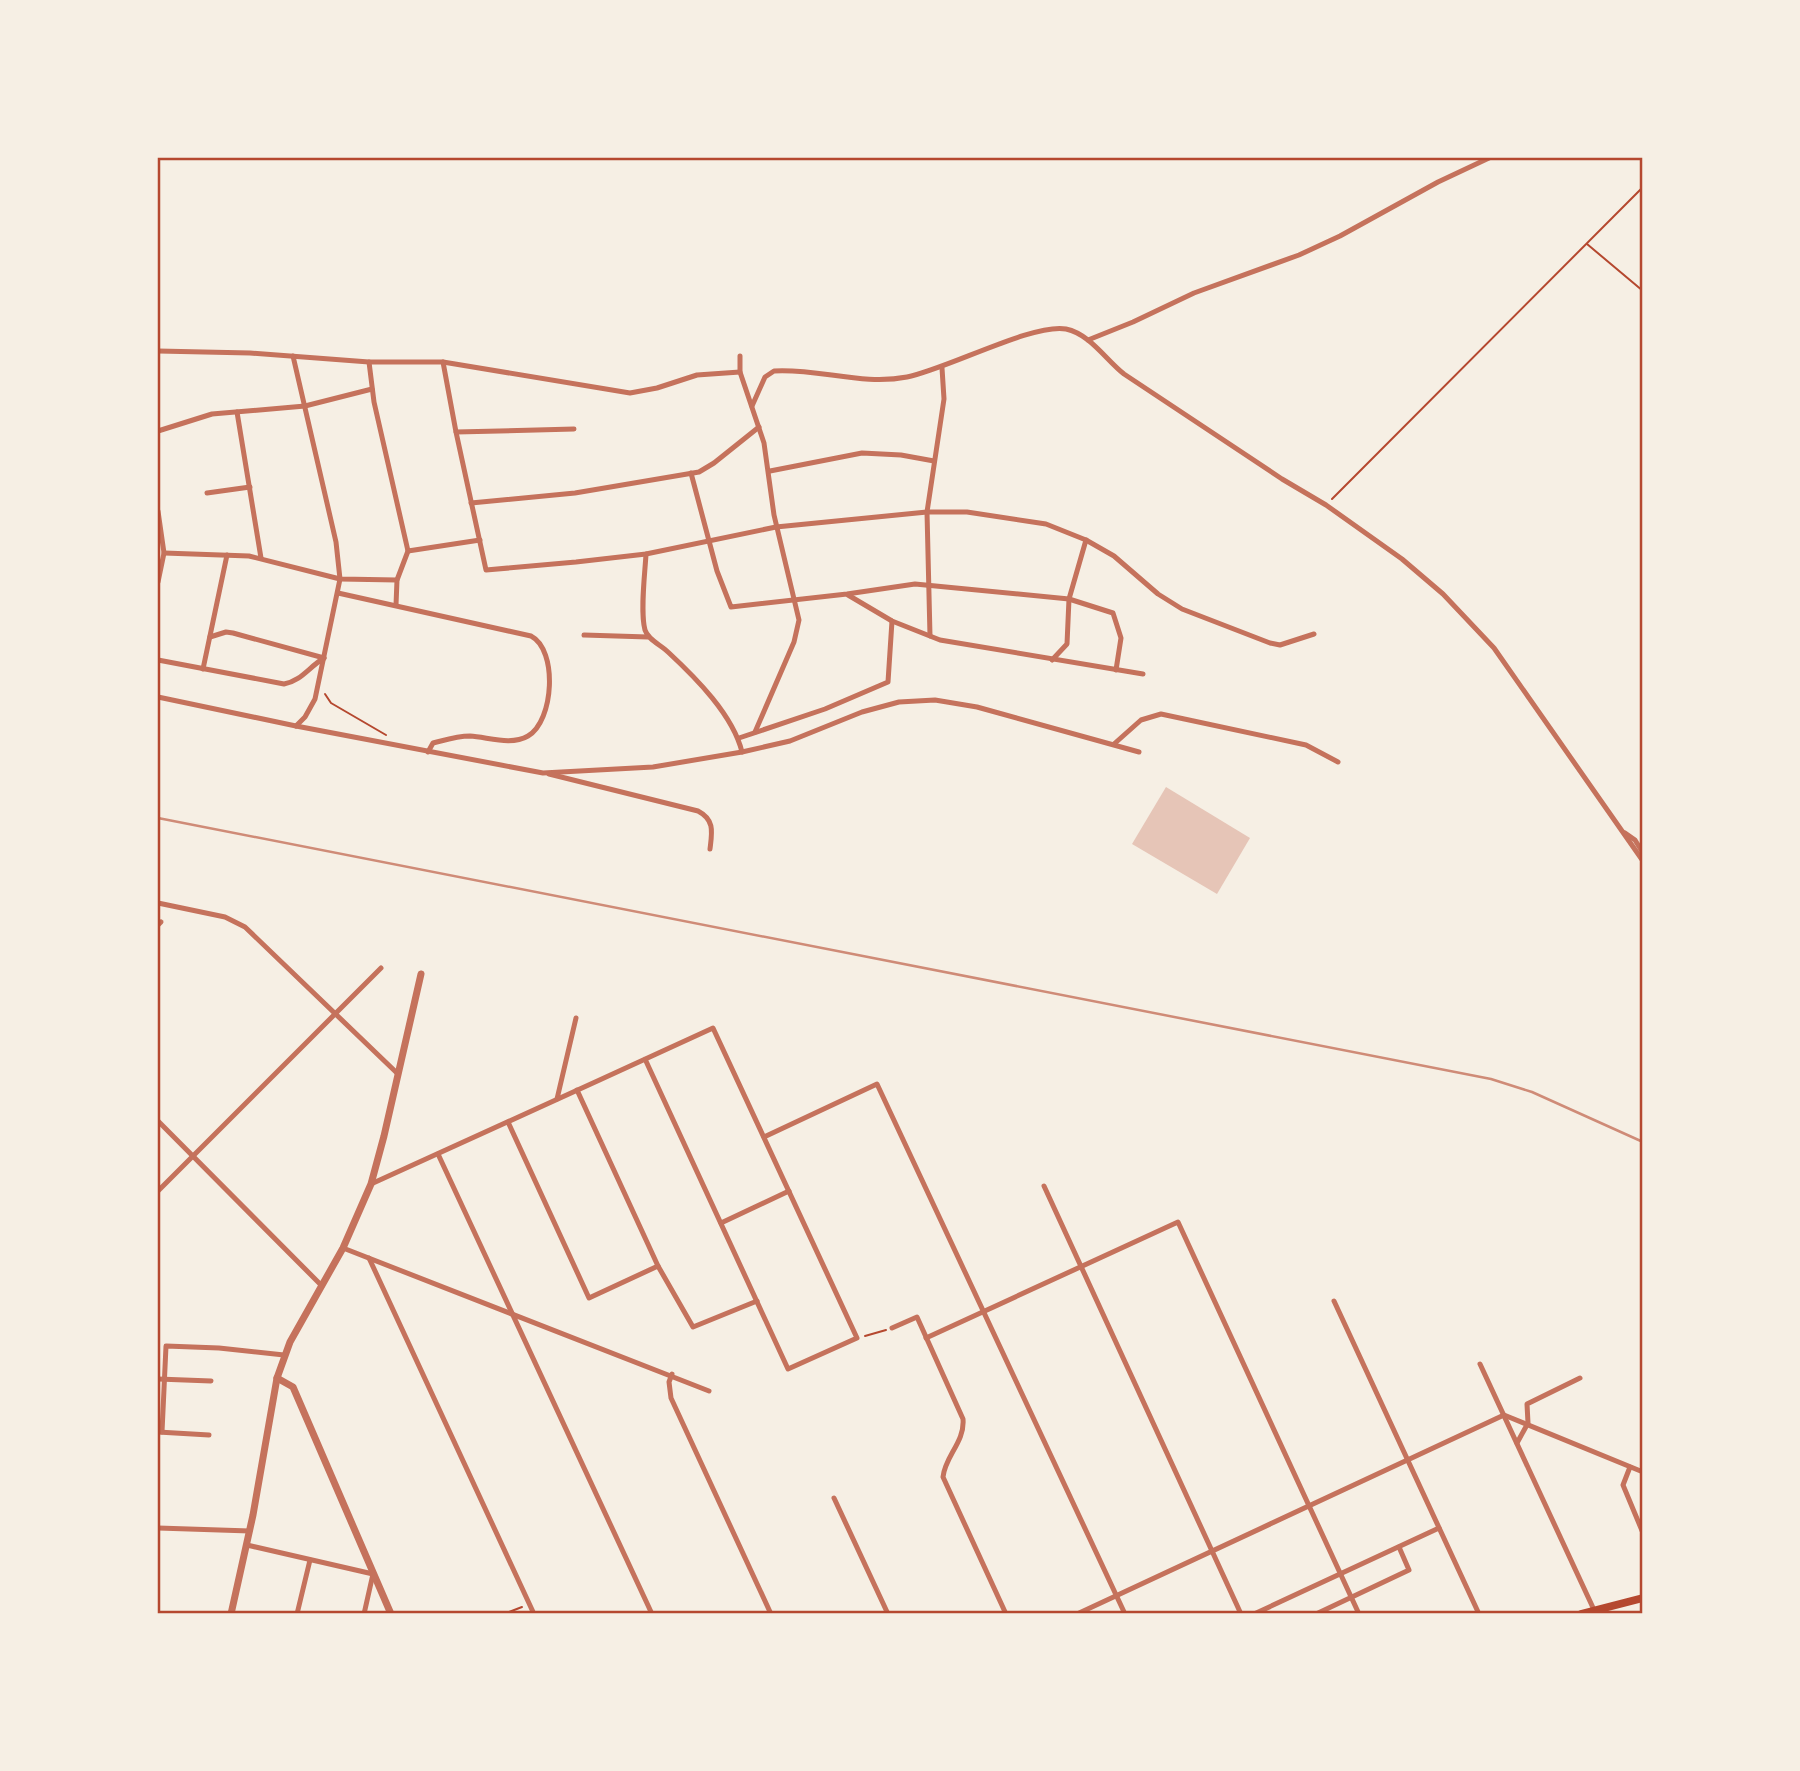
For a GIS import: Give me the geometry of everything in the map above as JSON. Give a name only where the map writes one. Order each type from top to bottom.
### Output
[{"type":"main road","points":[[1581,1614],[1643,1598]]},
{"type":"street","points":[[1088,340],[1194,293],[1299,255],[1489,158]]},
{"type":"street","points":[[752,406],[765,377],[774,371],[876,380],[906,377],[942,368],[1041,331],[1064,329],[1088,340],[1124,374],[1282,479],[1326,505],[1425,578],[1479,631],[1508,668],[1643,861]]},
{"type":"street","points":[[158,351],[228,352],[369,362],[443,362],[631,393],[657,388],[697,374],[740,372]]},
{"type":"street","points":[[293,356],[336,542],[340,579],[317,690],[310,709],[296,726]]},
{"type":"street","points":[[740,356],[740,372],[759,427],[769,471],[776,527],[799,620],[797,634],[755,732]]},
{"type":"street","points":[[369,362],[372,389],[408,551],[397,580],[396,605]]},
{"type":"street","points":[[443,362],[486,570],[646,554],[776,527],[927,512],[967,512],[1046,524],[1086,540],[1114,556],[1158,594],[1192,615],[1280,645],[1314,634]]},
{"type":"street","points":[[930,636],[927,512],[944,398],[942,368]]},
{"type":"street","points":[[158,431],[198,417],[305,406],[372,389]]},
{"type":"street","points":[[237,412],[261,558]]},
{"type":"street","points":[[471,503],[565,495],[691,473],[714,463],[759,427]]},
{"type":"street","points":[[456,432],[574,429]]},
{"type":"street","points":[[769,471],[862,453],[901,455],[934,461]]},
{"type":"street","points":[[691,473],[709,541],[731,607],[847,594],[905,584],[930,584],[1069,599],[1113,613],[1121,638],[1116,670]]},
{"type":"street","points":[[207,493],[250,487]]},
{"type":"street","points":[[158,511],[159,537],[164,553],[158,582]]},
{"type":"street","points":[[408,551],[480,540]]},
{"type":"street","points":[[1052,660],[1067,644],[1069,599],[1086,540]]},
{"type":"street","points":[[164,553],[261,558],[340,579],[397,580]]},
{"type":"street","points":[[646,554],[644,621],[648,637]]},
{"type":"street","points":[[203,669],[227,555]]},
{"type":"street","points":[[338,593],[531,636],[542,644],[547,662],[548,688],[546,709],[536,730],[528,736],[510,741],[457,737],[433,743],[428,752]]},
{"type":"street","points":[[847,594],[892,621],[930,636],[1052,660],[1143,674]]},
{"type":"street","points":[[738,738],[825,709],[888,682],[892,621]]},
{"type":"street","points":[[210,637],[226,632],[233,633],[324,658]]},
{"type":"street","points":[[584,635],[648,637],[668,652],[723,711],[738,738],[741,752]]},
{"type":"street","points":[[158,660],[284,684],[296,681],[312,665],[324,658]]},
{"type":"street","points":[[158,697],[543,773],[698,811],[709,818],[713,830],[710,849]]},
{"type":"street","points":[[543,773],[653,767],[741,752],[799,737],[862,712],[918,700],[964,704],[1139,751]]},
{"type":"street","points":[[1114,744],[1141,720],[1161,714],[1306,745],[1338,762]]},
{"type":"street","points":[[1623,831],[1635,840],[1643,853]]},
{"type":"street","points":[[158,903],[236,921],[253,934],[398,1074]]},
{"type":"street","points":[[158,1191],[380,968]]},
{"type":"street","points":[[231,1614],[250,1531],[277,1378],[296,1329],[342,1248],[371,1184],[421,974]]},
{"type":"street","points":[[557,1099],[576,1018]]},
{"type":"street","points":[[371,1184],[438,1154],[576,1090],[713,1028],[857,1338],[788,1369],[645,1059]]},
{"type":"street","points":[[764,1137],[877,1084],[1125,1614]]},
{"type":"street","points":[[576,1090],[658,1266],[692,1327],[757,1301]]},
{"type":"street","points":[[158,1121],[322,1286]]},
{"type":"street","points":[[508,1122],[589,1298],[658,1266]]},
{"type":"street","points":[[438,1154],[652,1614]]},
{"type":"street","points":[[1044,1186],[1241,1614]]},
{"type":"street","points":[[721,1223],[789,1191]]},
{"type":"street","points":[[926,1338],[1178,1222],[1359,1614]]},
{"type":"street","points":[[342,1248],[672,1374],[709,1391]]},
{"type":"street","points":[[369,1258],[534,1614]]},
{"type":"street","points":[[1334,1301],[1479,1614]]},
{"type":"street","points":[[892,1328],[917,1317],[963,1423],[959,1443],[943,1477],[1006,1614]]},
{"type":"street","points":[[209,1435],[160,1432],[166,1346],[284,1355]]},
{"type":"street","points":[[1480,1364],[1594,1612]]},
{"type":"street","points":[[672,1374],[669,1382],[671,1398],[771,1614]]},
{"type":"street","points":[[277,1378],[293,1387],[391,1614]]},
{"type":"street","points":[[1517,1443],[1528,1423],[1526,1410],[1532,1401],[1580,1378]]},
{"type":"street","points":[[158,1379],[211,1381]]},
{"type":"street","points":[[1077,1614],[1504,1415],[1641,1470]]},
{"type":"street","points":[[1630,1467],[1623,1485],[1643,1533]]},
{"type":"street","points":[[834,1498],[888,1614]]},
{"type":"street","points":[[158,1528],[250,1531]]},
{"type":"street","points":[[1254,1614],[1439,1528]]},
{"type":"street","points":[[247,1545],[373,1574]]},
{"type":"street","points":[[1316,1614],[1409,1570],[1399,1547]]},
{"type":"street","points":[[298,1614],[310,1560]]},
{"type":"street","points":[[364,1614],[373,1574]]},
{"type":"street","points":[[1620,1604],[1620,1614]]},
{"type":"path","points":[[1326,505],[1643,187]]},
{"type":"path","points":[[1587,243],[1643,291]]},
{"type":"path","points":[[317,690],[325,694],[331,703],[390,738],[391,744]]},
{"type":"path","points":[[857,1338],[892,1328]]},
{"type":"path","points":[[504,1614],[529,1604]]},
{"type":"building","points":[[1166,787],[1250,838],[1217,894],[1132,844]]},
{"type":"railway","points":[[158,818],[1491,1079],[1532,1092],[1643,1142]]}]
